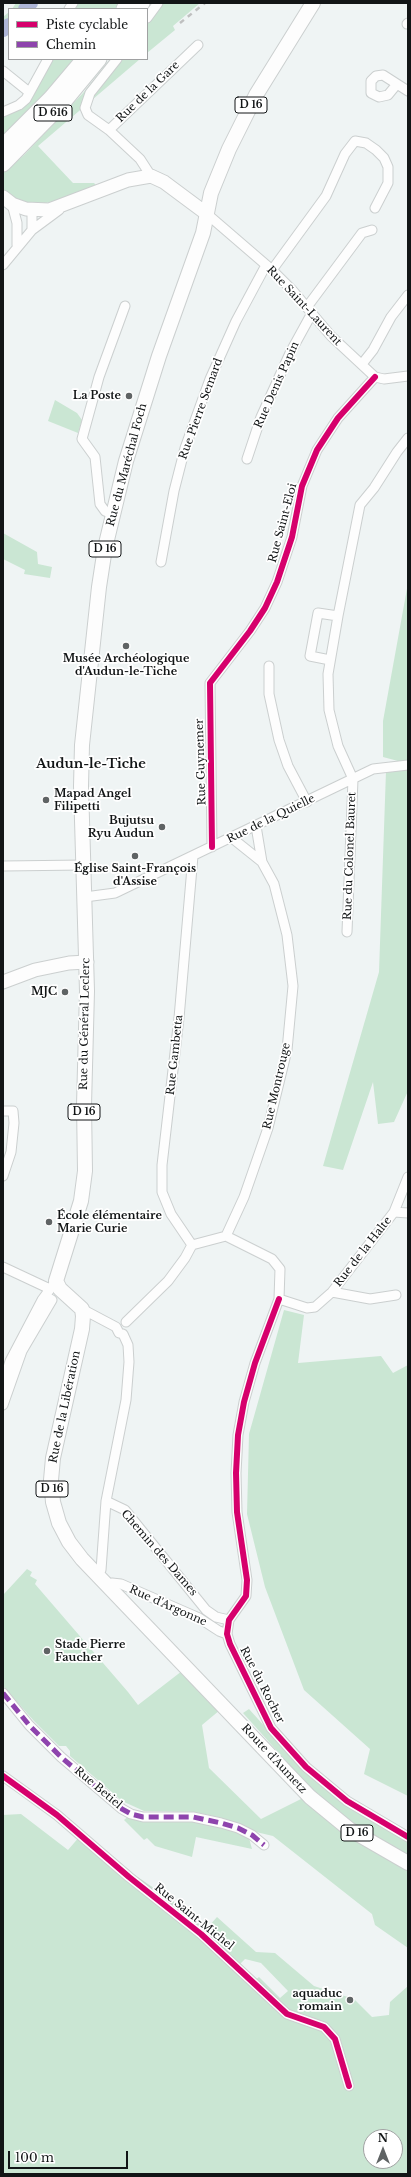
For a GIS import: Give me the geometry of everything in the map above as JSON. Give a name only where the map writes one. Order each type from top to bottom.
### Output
[{"type":"highway","name":"D 616","points":[[3,146],[51,98],[83,60]]},
{"type":"highway","name":"D 616","points":[[3,164],[61,104],[98,60]]},
{"type":"main road","name":"D 16","points":[[207,214],[211,193],[229,149],[253,102],[313,3]]},
{"type":"main road","points":[[8,201],[29,210],[49,210],[64,206],[128,180],[151,176],[164,182],[207,214]]},
{"type":"main road","name":"Rue du Maréchal Foch","points":[[86,940],[81,786],[83,731],[99,587],[113,514],[142,408],[203,233],[207,214]]},
{"type":"main road","name":"Rue du Général Leclerc","points":[[51,1291],[81,1201],[85,1171],[84,1105],[87,962],[86,940]]},
{"type":"main road","points":[[3,982],[35,970],[69,963],[87,962]]},
{"type":"main road","points":[[51,1291],[60,1289],[82,1309]]},
{"type":"main road","name":"Rue de la Libération","points":[[82,1309],[82,1329],[53,1458],[51,1480],[53,1502],[59,1523],[69,1542],[108,1586],[156,1635]]},
{"type":"main road","name":"Route d'Aumetz","points":[[156,1635],[310,1797],[349,1829],[408,1863]]},
{"type":"street","points":[[148,17],[158,3]]},
{"type":"street","name":"Rue de la Gare","points":[[151,176],[140,159],[109,130],[198,45]]},
{"type":"street","points":[[3,112],[19,105],[29,92],[47,60]]},
{"type":"street","points":[[109,130],[88,115],[85,108],[90,93],[116,60]]},
{"type":"street","points":[[3,71],[29,92]]},
{"type":"street","points":[[397,84],[408,91]]},
{"type":"street","name":"Rue Pierre Semard","points":[[161,562],[174,491],[185,448],[210,379],[233,328],[269,267],[326,196],[332,186],[337,169],[354,141],[366,143],[376,150],[384,158],[388,167],[388,183],[375,208]]},
{"type":"street","points":[[8,201],[17,223],[17,245]]},
{"type":"street","points":[[3,265],[17,245],[32,230],[64,206]]},
{"type":"street","points":[[29,210],[32,230]]},
{"type":"street","points":[[17,223],[29,210]]},
{"type":"street","name":"Rue Saint-Laurent","points":[[207,214],[269,267],[331,336],[375,377]]},
{"type":"street","name":"Rue Denis Papin","points":[[247,459],[261,417],[309,310],[362,234],[372,230]]},
{"type":"street","points":[[362,364],[373,350],[380,334],[391,317],[408,295]]},
{"type":"street","points":[[113,514],[105,511],[100,504],[95,457],[82,439],[99,378],[125,306]]},
{"type":"street","points":[[375,377],[384,379],[408,376]]},
{"type":"street","name":"Rue Saint-Eloi","points":[[214,676],[250,631],[277,582],[292,537],[302,486],[317,450],[338,418],[375,377]]},
{"type":"street","points":[[353,779],[338,746],[329,710],[328,674],[330,660],[360,504],[374,488],[408,438]]},
{"type":"street","points":[[330,660],[310,656],[318,613],[338,616]]},
{"type":"street","points":[[269,666],[269,694],[274,722],[288,766],[307,802]]},
{"type":"street","name":"Rue Guynemer","points":[[212,847],[214,828],[210,683],[214,676]]},
{"type":"street","name":"Rue de la Quielle","points":[[85,897],[115,893],[373,769],[408,765]]},
{"type":"street","name":"Rue du Colonel Bauret","points":[[346,932],[353,779]]},
{"type":"street","name":"Rue Montrouge","points":[[226,1236],[244,1198],[268,1128],[287,1050],[293,986],[288,935],[274,884],[262,862],[256,826]]},
{"type":"street","name":"Rue Montrouge","points":[[232,838],[262,862]]},
{"type":"street","name":"Rue Gambetta","points":[[192,1245],[171,1214],[162,1192],[162,1165],[179,1018],[193,856]]},
{"type":"street","points":[[3,866],[84,865]]},
{"type":"street","points":[[3,1110],[13,1111],[14,1123],[11,1152],[3,1176]]},
{"type":"street","name":"Rue de la Halte","points":[[279,1299],[307,1308],[316,1307],[332,1292],[394,1212],[408,1177]]},
{"type":"street","name":"Rue de la Halte","points":[[394,1212],[408,1213]]},
{"type":"street","points":[[116,1327],[121,1321],[126,1322],[168,1281],[192,1245],[226,1236],[272,1259],[280,1270],[279,1299],[244,1402],[238,1435],[236,1473],[237,1512],[247,1580],[246,1596],[229,1620]]},
{"type":"street","points":[[3,1267],[51,1291]]},
{"type":"street","points":[[3,1384],[10,1361],[51,1291]]},
{"type":"street","points":[[3,1405],[22,1351],[51,1291]]},
{"type":"street","name":"Rue de la Halte","points":[[332,1292],[370,1299],[396,1295]]},
{"type":"street","points":[[82,1309],[116,1327],[119,1333],[123,1334],[128,1344],[129,1362],[126,1400],[106,1501],[101,1570],[97,1574]]},
{"type":"street","points":[[123,1334],[129,1329],[126,1322]]},
{"type":"street","name":"Chemin des Dames","points":[[106,1501],[125,1510],[206,1610],[216,1617],[229,1620]]},
{"type":"street","name":"Rue d'Argonne","points":[[108,1586],[112,1583],[121,1584],[201,1619],[219,1631],[227,1634]]},
{"type":"street","points":[[201,1619],[202,1614],[206,1610]]},
{"type":"street","name":"Rue du Rocher","points":[[229,1620],[227,1634],[230,1644],[271,1728],[306,1767],[347,1801],[408,1837]]},
{"type":"street","name":"Rue Betiel","points":[[3,1693],[29,1724],[61,1757],[126,1811],[143,1817],[181,1816],[221,1823],[238,1828],[252,1835],[264,1845]]},
{"type":"street","name":"Rue Saint-Michel","points":[[3,1776],[57,1815],[129,1877],[201,1934],[287,2014],[324,2027],[335,2039],[349,2086]]},
{"type":"green space","points":[[16,3],[34,3],[30,8],[13,8]]},
{"type":"green space","points":[[77,3],[119,3],[116,8],[73,8]]},
{"type":"green space","points":[[152,3],[200,3],[173,26],[175,30],[148,52],[148,9]]},
{"type":"green space","points":[[8,13],[8,28],[3,32],[3,17]]},
{"type":"green space","points":[[52,60],[73,60],[47,93],[3,138],[3,115],[28,102],[46,73]]},
{"type":"green space","points":[[109,60],[139,60],[38,146],[73,183],[94,183],[96,185],[62,199],[42,204],[22,202],[8,195],[3,190],[3,173],[24,155],[83,93]]},
{"type":"green space","points":[[55,400],[77,413],[82,420],[78,433],[48,421]]},
{"type":"green space","points":[[3,533],[37,552],[38,564],[52,567],[50,578],[24,574],[25,570],[3,559]]},
{"type":"green space","points":[[408,583],[408,761],[398,761],[383,757],[383,721]]},
{"type":"green space","points":[[408,769],[408,1091],[394,1122],[378,1124],[373,1082],[343,1170],[323,1166],[379,972],[386,771]]},
{"type":"green space","points":[[284,1310],[304,1315],[298,1363],[381,1356],[393,1373],[408,1365],[408,1796],[364,1774],[370,1749],[304,1690],[265,1587],[247,1514],[249,1434]]},
{"type":"green space","points":[[27,1569],[32,1572],[30,1576],[37,1580],[35,1584],[138,1705],[182,1671],[220,1710],[202,1725],[209,1768],[261,1819],[301,1799],[312,1790],[243,1713],[249,1709],[303,1769],[408,1840],[408,1948],[375,1925],[372,1914],[273,1836],[239,1828],[249,1838],[252,1849],[196,1837],[192,1857],[155,1846],[147,1838],[144,1840],[124,1820],[131,1814],[221,1823],[222,1818],[195,1812],[144,1811],[122,1801],[70,1756],[70,1751],[66,1746],[59,1746],[34,1721],[3,1686],[3,1595]]},
{"type":"green space","points":[[21,1814],[68,1850],[80,1836],[129,1877],[132,1873],[209,1926],[217,1917],[256,1952],[275,1953],[314,1986],[354,1999],[372,2017],[389,2015],[390,2002],[408,1986],[408,2174],[3,2174],[3,1815]],"holes":[[[245,1959],[261,1963],[288,1991],[280,1998],[259,1977],[254,1981],[238,1966]]]},
{"type":"waterway","points":[[26,8],[31,3]]},
{"type":"waterway","points":[[3,30],[8,26]]},
{"type":"railway","points":[[180,23],[205,3]]},
{"type":"marked path","points":[[3,1693],[29,1725],[61,1757],[122,1809],[131,1814],[143,1817],[193,1817],[221,1823],[238,1828],[252,1835],[264,1845]]},
{"type":"cycle path","points":[[212,847],[210,683],[250,631],[265,608],[277,582],[292,537],[302,486],[317,450],[338,418],[375,377]]},
{"type":"cycle path","points":[[279,1299],[255,1363],[244,1402],[238,1435],[236,1473],[237,1512],[247,1580],[246,1596],[229,1620],[227,1634],[230,1644],[271,1728],[306,1767],[347,1801],[408,1837]]},
{"type":"cycle path","points":[[3,1776],[57,1815],[129,1877],[201,1934],[287,2014],[324,2027],[335,2039],[349,2086]]},
{"type":"place","name":"La Poste","points":[[129,396]]},
{"type":"place","name":"Musée Archéologique d'Audun-le-Tiche","points":[[126,646]]},
{"type":"place","name":"Mapad Angel Filipetti","points":[[46,800]]},
{"type":"place","name":"Bujutsu Ryu Audun","points":[[162,827]]},
{"type":"place","name":"Église Saint-François d'Assise","points":[[135,856]]},
{"type":"place","name":"MJC","points":[[65,992]]},
{"type":"place","name":"École élémentaire Marie Curie","points":[[49,1222]]},
{"type":"place","name":"Stade Pierre Faucher","points":[[47,1651]]},
{"type":"place","name":"aquaduc romain","points":[[350,2000]]},
{"type":"district","name":"Audun-le-Tiche","points":[[91,764]]}]
